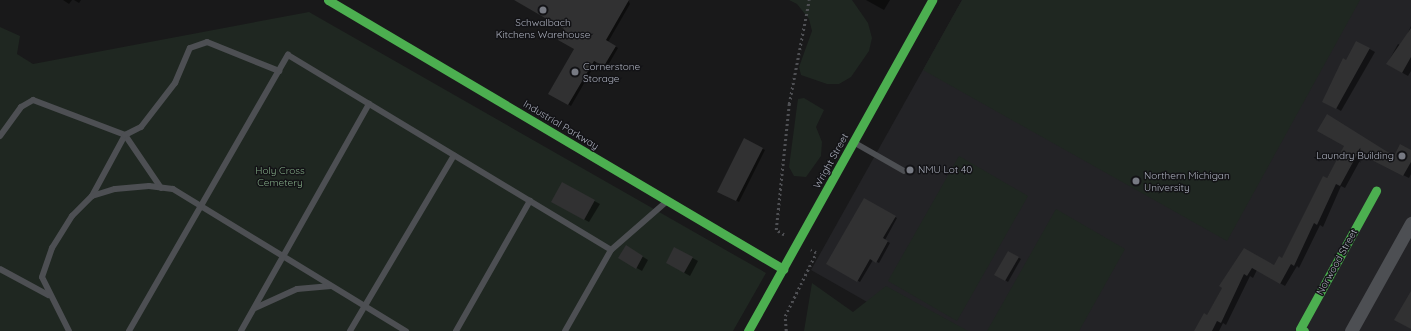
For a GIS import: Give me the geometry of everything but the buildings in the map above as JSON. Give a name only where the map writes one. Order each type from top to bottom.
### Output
[{"type":"street","name":"Industrial Parkway","points":[[328,0],[783,269]]},
{"type":"street","name":"Wright Street","points":[[748,331],[932,0]]},
{"type":"street","name":"Norwood Street","points":[[1304,331],[1300,329],[1376,191]]},
{"type":"street","points":[[1350,331],[1411,223]]},
{"type":"lane","points":[[69,331],[48,295],[42,277],[52,248],[72,216],[92,196],[125,135],[141,128],[175,83],[190,48],[207,42],[279,71]]},
{"type":"lane","points":[[129,331],[288,55],[611,250]]},
{"type":"lane","points":[[0,136],[21,107],[33,100],[125,135],[161,188]]},
{"type":"lane","points":[[241,331],[369,104]]},
{"type":"lane","points":[[854,142],[904,171]]},
{"type":"lane","points":[[350,331],[454,155]]},
{"type":"lane","points":[[92,196],[115,188],[173,189],[200,208],[406,331]]},
{"type":"lane","points":[[456,331],[530,201]]},
{"type":"lane","points":[[565,331],[611,250],[667,201]]},
{"type":"lane","points":[[0,269],[48,295]]},
{"type":"lane","points":[[254,308],[290,291],[331,286]]},
{"type":"path","points":[[776,230],[789,104],[809,0]]},
{"type":"path","points":[[786,331],[785,316],[816,253],[798,243]]},
{"type":"shaded area","name":"Northern Michigan University","points":[[962,0],[1411,0],[1411,331],[918,331],[811,270]]},
{"type":"green space","points":[[789,0],[852,0],[868,23],[872,38],[869,51],[851,77],[839,84],[827,84],[801,75],[799,67],[812,31],[809,19],[797,4]]},
{"type":"green space","points":[[962,0],[1360,0],[1227,241],[923,70]]},
{"type":"green space","name":"Holy Cross Cemetery","points":[[309,12],[766,273],[733,331],[0,331],[0,27],[20,36],[17,54],[33,64]]},
{"type":"green space","points":[[804,98],[824,110],[816,127],[822,142],[821,156],[806,177],[794,176],[789,167],[798,99]]},
{"type":"green space","points":[[959,156],[1028,196],[957,321],[888,281]]},
{"type":"green space","points":[[1056,209],[1125,249],[1079,331],[987,331]]},
{"type":"green space","points":[[812,283],[853,312],[886,286],[968,331],[804,331]]},
{"type":"traffic: fast","points":[[328,0],[783,269]]},
{"type":"traffic: fast","points":[[748,331],[932,0]]},
{"type":"traffic: fast","points":[[1304,331],[1300,329],[1376,191]]},
{"type":"place","name":"Schwalbach Kitchens Warehouse","points":[[543,10]]},
{"type":"place","name":"Cornerstone Storage","points":[[575,72]]},
{"type":"place","name":"Laundry Building","points":[[1402,156]]},
{"type":"place","name":"NMU Lot 40","points":[[910,170]]},
{"type":"place","name":"Northern Michigan University","points":[[1136,181]]}]
